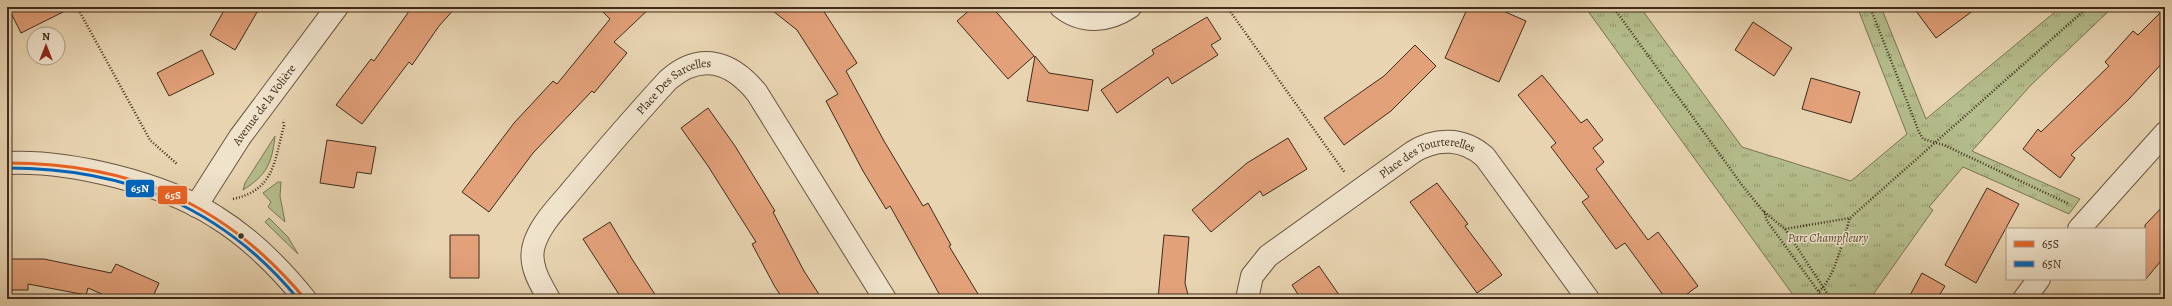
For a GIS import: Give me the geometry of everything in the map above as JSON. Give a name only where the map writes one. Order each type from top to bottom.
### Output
[{"type":"street","name":"Avenue de la Volière","points":[[196,206],[240,137],[337,7]]},
{"type":"street","points":[[1061,7],[1079,17],[1095,20],[1110,17],[1130,7]]},
{"type":"street","name":"Place Des Sarcelles","points":[[549,299],[539,282],[532,256],[533,245],[542,228],[602,154],[668,80],[678,71],[700,63],[714,64],[736,71],[746,79],[757,93],[885,299]]},
{"type":"street","points":[[2080,228],[2165,133]]},
{"type":"street","name":"Place des Tourterelles","points":[[1248,299],[1252,276],[1268,256],[1414,152],[1429,144],[1446,141],[1463,144],[1485,157],[1588,299]]},
{"type":"street","points":[[7,163],[45,164],[112,176],[148,187],[196,206],[217,217],[256,248],[283,274],[305,299]]},
{"type":"street","points":[[2024,299],[2038,280]]},
{"type":"path","points":[[77,7],[150,140],[177,164]]},
{"type":"path","points":[[1227,7],[1349,178]]},
{"type":"path","points":[[1613,7],[1742,185],[1763,211],[1785,229],[1825,287],[1831,299]]},
{"type":"path","points":[[1870,7],[1918,132],[1924,139],[1934,142],[2075,206]]},
{"type":"path","points":[[1819,291],[1825,287],[1850,218],[2088,7]]},
{"type":"path","points":[[244,196],[270,176],[274,167],[284,126]]},
{"type":"path","points":[[1763,211],[1767,221],[1824,299]]},
{"type":"path","points":[[1785,229],[1850,218]]},
{"type":"green space","name":"Parc Champfleury","points":[[1585,7],[1640,7],[1742,147],[1851,181],[1907,134],[1858,9],[1864,7],[1881,7],[1926,119],[2061,7],[2113,7],[2031,85],[1972,151],[2080,199],[2069,214],[1963,167],[1929,207],[1933,210],[1870,299],[1796,299]]},
{"type":"green space","points":[[275,136],[272,154],[267,168],[258,179],[243,190],[245,183]]},
{"type":"green space","points":[[278,182],[281,182],[280,196],[285,222],[268,207],[271,202],[263,193]]},
{"type":"green space","points":[[269,218],[288,237],[298,254],[265,222]]},
{"type":"building","points":[[8,7],[73,7],[35,26],[26,26],[26,30],[21,33]]},
{"type":"building","points":[[226,7],[260,7],[235,50],[210,35]]},
{"type":"building","points":[[412,7],[456,7],[439,26],[412,65],[409,62],[362,124],[336,105],[371,59],[374,61]]},
{"type":"building","points":[[598,7],[651,7],[614,42],[627,53],[594,93],[592,91],[533,153],[489,212],[462,192],[514,123],[553,81],[557,84],[610,19]]},
{"type":"building","points":[[768,7],[821,7],[857,63],[846,71],[884,141],[923,206],[928,203],[951,245],[949,246],[981,299],[942,299],[890,206],[886,209],[863,171],[826,101],[838,94],[797,30]]},
{"type":"building","points":[[973,7],[992,7],[1034,56],[1008,79],[957,21]]},
{"type":"building","points":[[1468,7],[1494,7],[1526,21],[1499,82],[1445,58]]},
{"type":"building","points":[[1913,7],[1978,7],[1936,38]]},
{"type":"building","points":[[2165,8],[2165,60],[2129,99],[2071,155],[2075,158],[2060,178],[2023,149],[2038,129],[2041,132],[2109,66],[2105,62],[2133,31],[2138,35]]},
{"type":"building","points":[[1207,17],[1221,39],[1211,45],[1218,55],[1172,84],[1168,77],[1117,113],[1101,90],[1154,54],[1152,50]]},
{"type":"building","points":[[1753,22],[1792,48],[1774,76],[1735,50]]},
{"type":"building","points":[[1415,45],[1436,66],[1391,111],[1344,145],[1324,118],[1384,76]]},
{"type":"building","points":[[202,50],[214,74],[169,96],[157,73]]},
{"type":"building","points":[[1035,56],[1049,73],[1093,80],[1088,111],[1027,101]]},
{"type":"building","points":[[1542,75],[1581,123],[1587,119],[1603,140],[1593,148],[1604,162],[1596,169],[1648,240],[1658,232],[1698,286],[1680,299],[1666,299],[1625,243],[1616,249],[1582,202],[1589,197],[1551,147],[1556,143],[1518,95]]},
{"type":"building","points":[[1811,78],[1860,92],[1851,123],[1802,109]]},
{"type":"building","points":[[708,108],[735,146],[775,211],[773,212],[804,271],[822,299],[783,299],[775,287],[752,244],[756,242],[708,166],[681,128]]},
{"type":"building","points":[[1288,138],[1307,169],[1263,196],[1260,191],[1211,232],[1192,210],[1247,163]]},
{"type":"building","points":[[327,140],[376,147],[371,174],[357,172],[354,188],[320,183]]},
{"type":"building","points":[[1437,183],[1468,224],[1465,226],[1502,275],[1477,293],[1410,202]]},
{"type":"building","points":[[1987,188],[2019,204],[1976,283],[1945,265]]},
{"type":"building","points":[[2165,204],[2165,256],[2146,279],[2146,228],[2145,225]]},
{"type":"building","points":[[610,222],[658,299],[622,299],[583,239]]},
{"type":"building","points":[[450,235],[479,235],[479,278],[450,278]]},
{"type":"building","points":[[1164,235],[1189,237],[1185,283],[1189,299],[1158,299]]},
{"type":"building","points":[[7,259],[44,259],[111,273],[116,264],[159,283],[152,299],[113,299],[88,288],[86,295],[28,284],[28,290],[7,290]]},
{"type":"building","points":[[1319,266],[1342,299],[1301,299],[1292,285]]},
{"type":"building","points":[[1922,273],[1945,286],[1937,299],[1908,299]]},
{"type":"transit line","name":"65S","points":[[7,163],[52,165],[95,171],[135,181],[172,195],[208,214],[242,237],[274,266],[305,299]]},
{"type":"transit line","name":"65N","points":[[7,168],[51,170],[92,176],[131,185],[169,199],[204,217],[237,240],[269,267],[298,299]]}]
